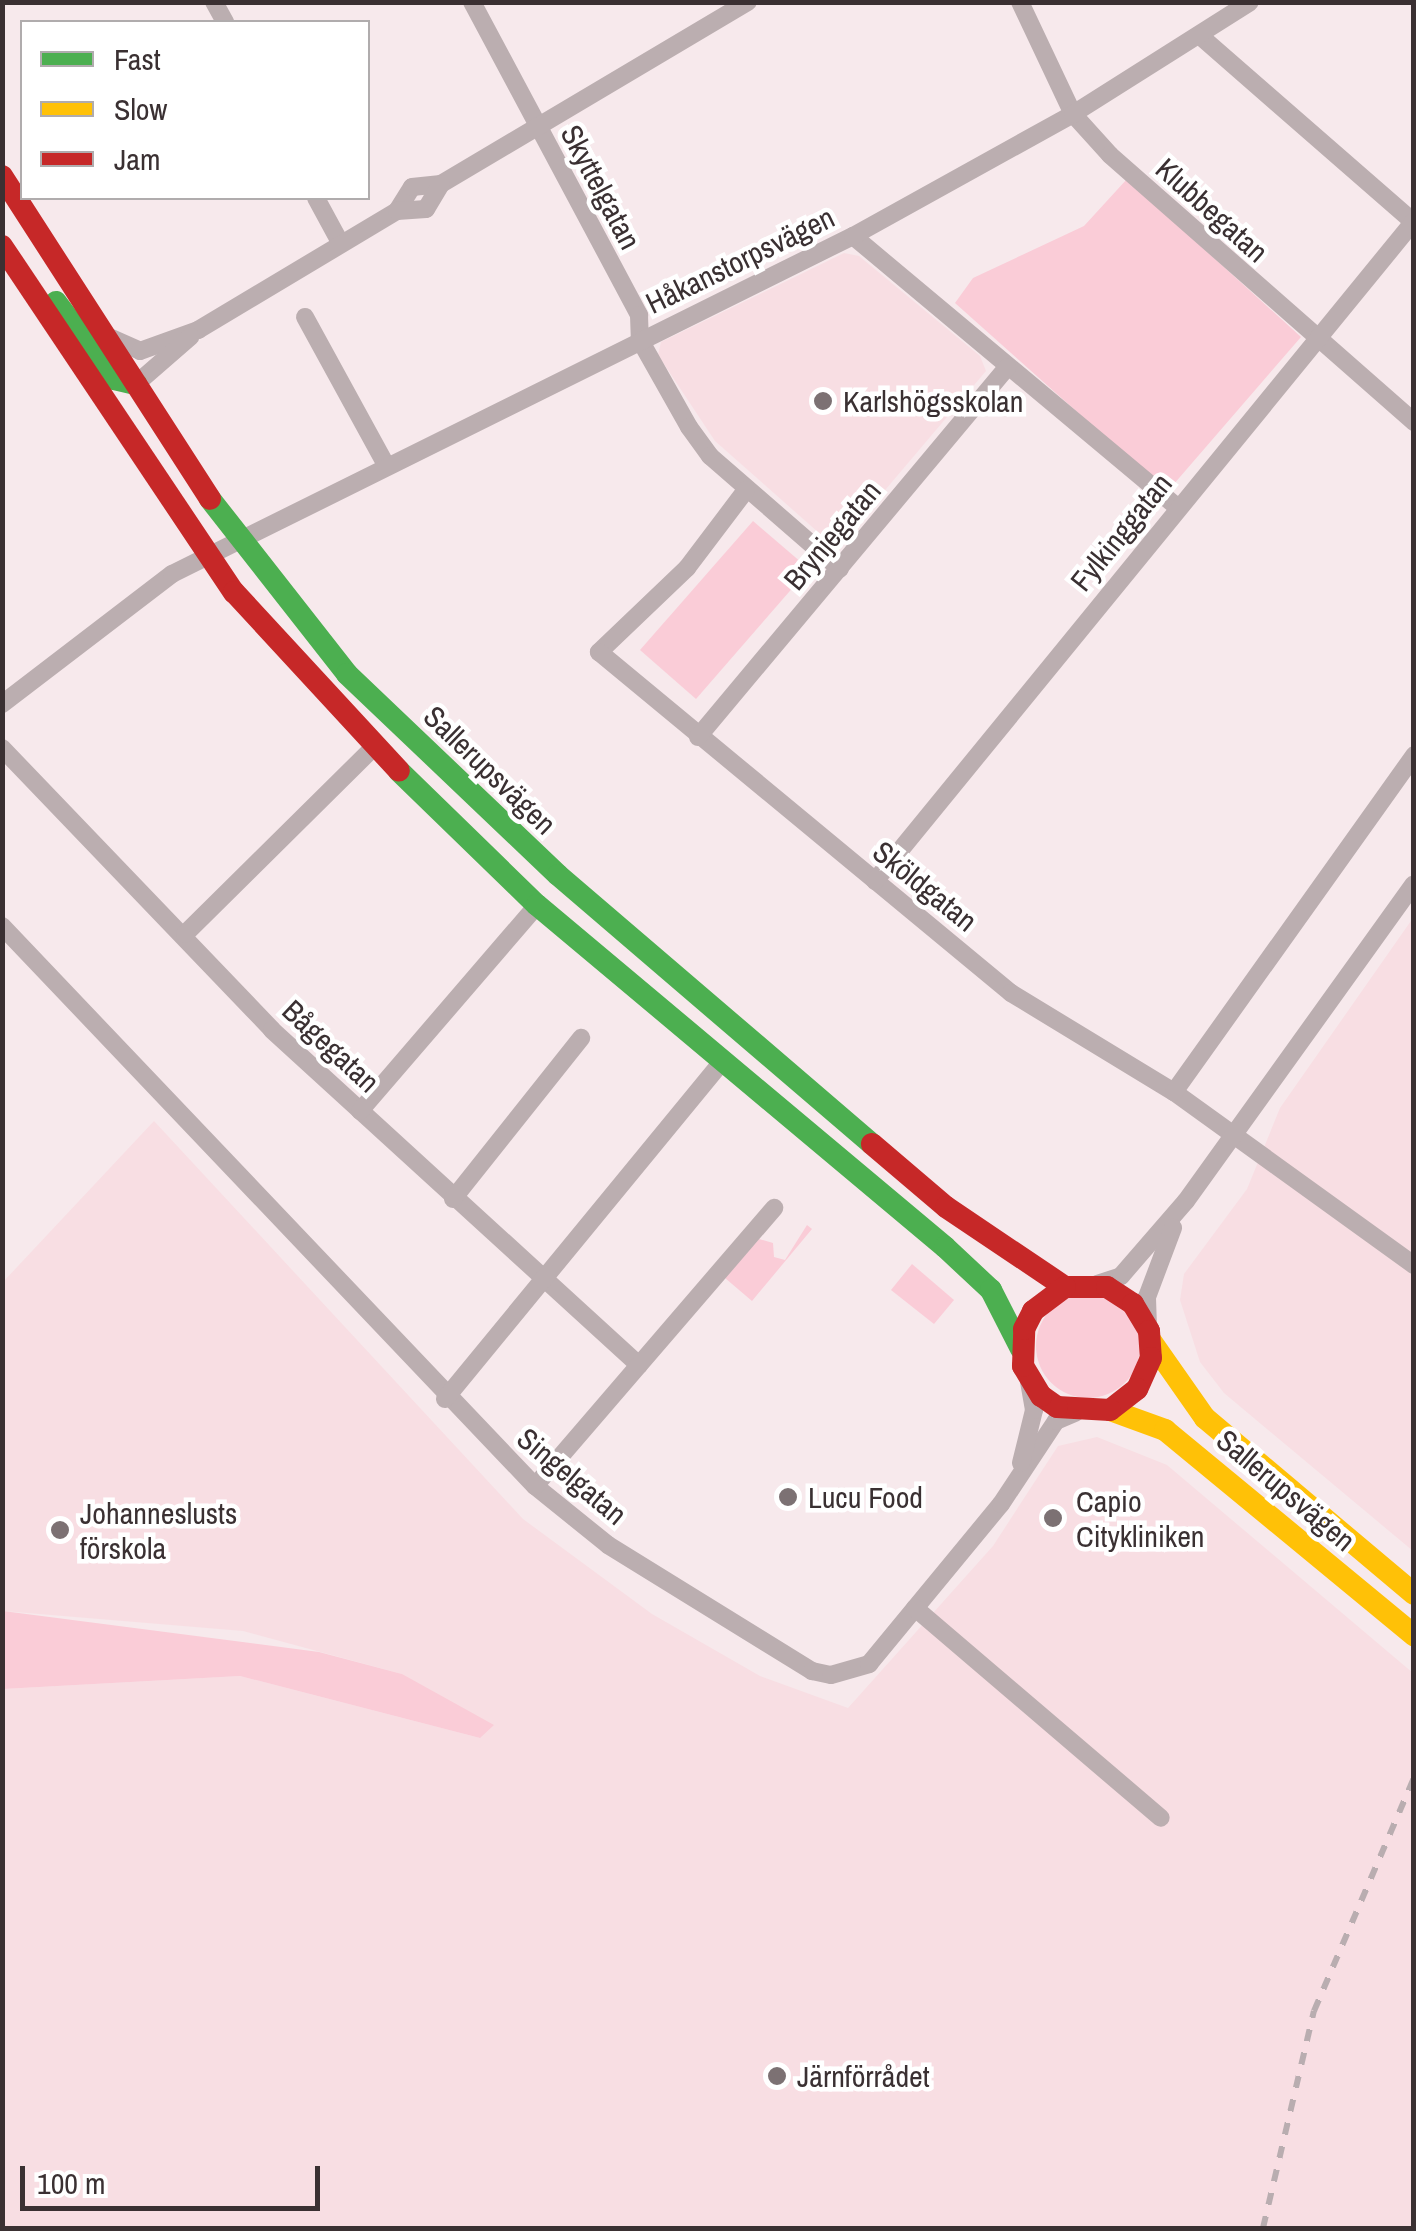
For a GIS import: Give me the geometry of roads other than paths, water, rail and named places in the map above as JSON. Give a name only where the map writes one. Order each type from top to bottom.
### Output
[{"type":"main road","name":"Sallerupsvägen","points":[[2,176],[239,539],[347,674],[558,876],[946,1207],[1066,1287]]},
{"type":"main road","points":[[5,250],[42,283],[114,379],[136,384]]},
{"type":"main road","points":[[5,250],[208,556],[374,748],[537,905],[991,1290],[1021,1349],[1029,1381],[1056,1407],[1075,1413]]},
{"type":"main road","name":"Sallerupsvägen","points":[[1091,1284],[1133,1304],[1206,1418],[1414,1594]]},
{"type":"main road","points":[[1021,1349],[1033,1311],[1066,1287],[1091,1284]]},
{"type":"main road","points":[[1110,1410],[1138,1390],[1150,1336]]},
{"type":"main road","name":"Sallerupsvägen","points":[[1075,1413],[1110,1410],[1165,1430],[1414,1635]]},
{"type":"street","name":"Skyttelgatan","points":[[472,2],[639,315],[640,340],[689,427],[746,490],[840,569]]},
{"type":"street","name":"Klubbegatan","points":[[1020,2],[1073,114],[1317,340],[1414,422]]},
{"type":"street","name":"Håkanstorpsvägen","points":[[2,704],[172,574],[853,236],[1073,114],[1250,2]]},
{"type":"street","points":[[136,384],[198,330],[397,211],[412,187],[441,184],[736,5]]},
{"type":"street","points":[[1199,35],[1413,222]]},
{"type":"street","points":[[317,200],[341,244]]},
{"type":"street","name":"Fylkinggatan","points":[[876,881],[1413,222]]},
{"type":"street","points":[[853,236],[1177,507]]},
{"type":"street","points":[[305,317],[386,465]]},
{"type":"street","points":[[102,330],[140,351],[198,330]]},
{"type":"street","name":"Brynjegatan","points":[[698,737],[1008,367]]},
{"type":"street","name":"Sköldgatan","points":[[746,490],[687,568],[598,652],[1011,993],[1174,1092],[1414,1264]]},
{"type":"street","name":"Bågegatan","points":[[2,748],[272,1030],[639,1366]]},
{"type":"street","points":[[184,934],[374,748]]},
{"type":"street","points":[[1174,1092],[1414,755]]},
{"type":"street","points":[[1091,1284],[1121,1276],[1186,1201],[1414,884]]},
{"type":"street","points":[[360,1111],[537,905]]},
{"type":"street","name":"Singelgatan","points":[[2,926],[445,1398],[535,1486],[608,1545],[812,1670],[831,1675],[869,1664],[1002,1504],[1056,1421],[1075,1413]]},
{"type":"street","points":[[453,1198],[581,1038]]},
{"type":"street","points":[[445,1398],[723,1060]]},
{"type":"street","points":[[1150,1336],[1147,1297],[1186,1201]]},
{"type":"street","points":[[535,1486],[774,1208]]},
{"type":"street","name":"Singelgatan","points":[[1002,1504],[1027,1442],[1034,1410],[1029,1381]]},
{"type":"street","points":[[916,1608],[1161,1818]]},
{"type":"railway","points":[[1263,2228],[1314,2011],[1414,1778]]},
{"type":"place","name":"Karlshögsskolan","points":[[823,401]]},
{"type":"place","name":"Lucu Food","points":[[788,1497]]},
{"type":"place","name":"Capio Citykliniken","points":[[1053,1518]]},
{"type":"place","name":"Johanneslusts förskola","points":[[60,1530]]},
{"type":"place","name":"Järnförrådet","points":[[777,2076]]}]
